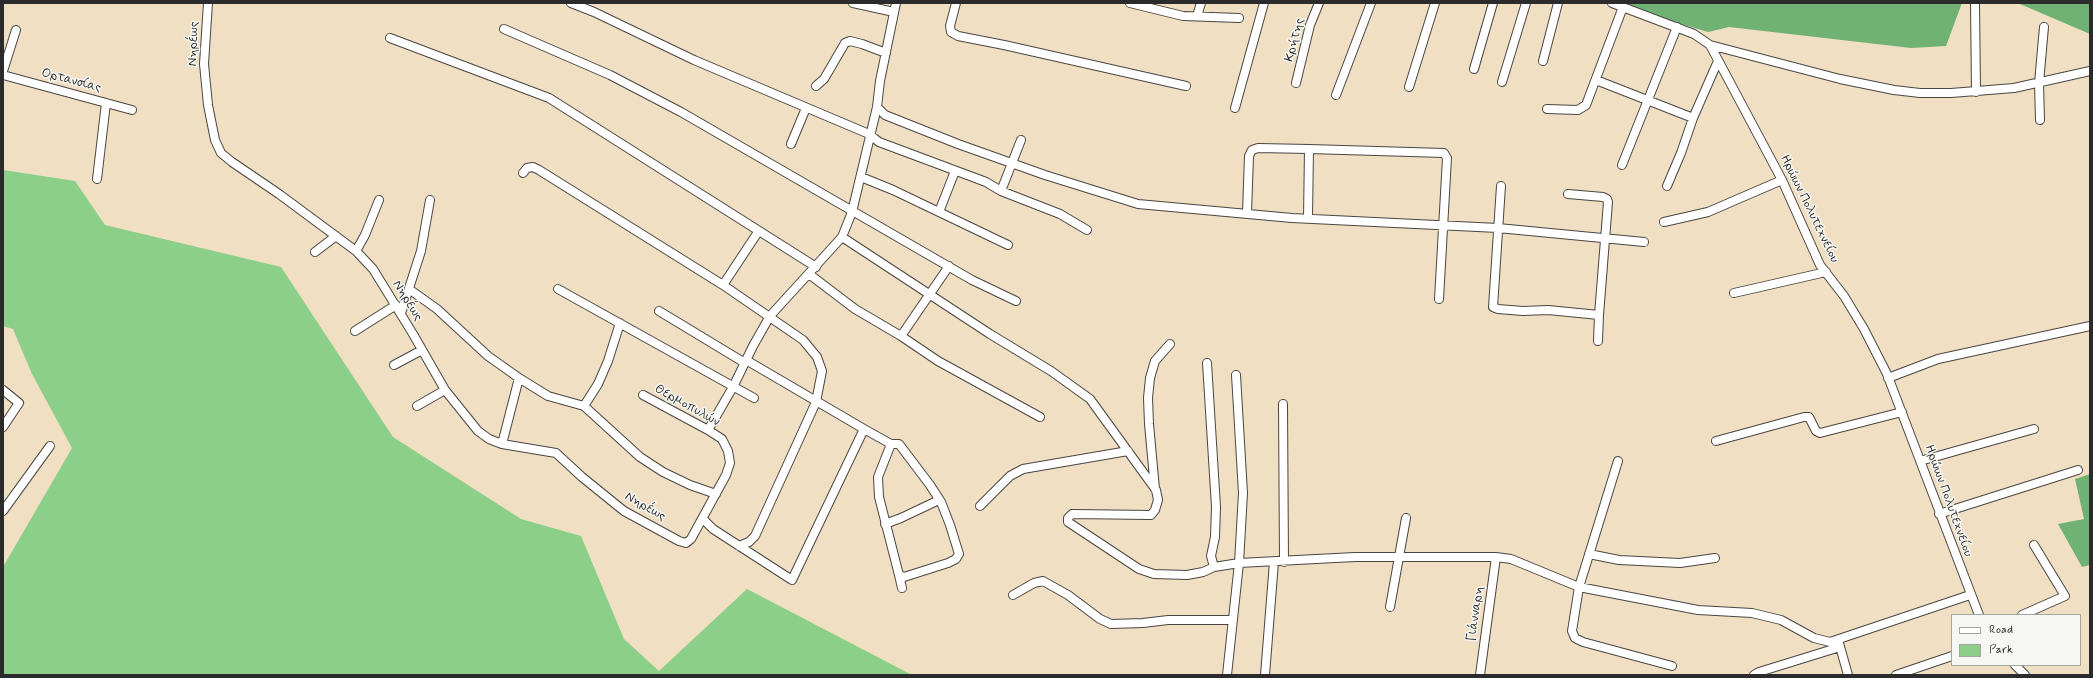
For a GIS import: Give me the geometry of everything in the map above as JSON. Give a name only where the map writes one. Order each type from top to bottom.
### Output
[{"type":"street","name":"Νηρέως","points":[[208,3],[204,64],[208,105],[215,140],[221,153],[356,251],[373,269],[396,305],[445,390],[478,431],[489,439],[502,444],[556,453],[582,477],[624,511],[679,541],[686,543]]},
{"type":"street","points":[[571,3],[594,12],[694,60],[869,134],[879,142],[986,182],[1001,192],[1060,214],[1087,230]]},
{"type":"street","points":[[853,3],[894,12]]},
{"type":"street","points":[[708,430],[733,387],[770,316],[842,237],[852,212],[861,177],[869,134],[877,107],[896,3]]},
{"type":"street","points":[[956,3],[950,26],[951,32],[958,36],[1186,86]]},
{"type":"street","points":[[1130,3],[1172,13],[1239,18]]},
{"type":"street","points":[[1197,16],[1201,3]]},
{"type":"street","points":[[1235,108],[1264,3]]},
{"type":"street","name":"Κρήτης","points":[[1296,84],[1310,25],[1319,3]]},
{"type":"street","points":[[1336,94],[1371,3]]},
{"type":"street","points":[[1409,87],[1435,3]]},
{"type":"street","points":[[1474,69],[1493,3]]},
{"type":"street","points":[[1502,82],[1526,3]]},
{"type":"street","points":[[1542,61],[1558,3]]},
{"type":"street","points":[[1612,3],[1701,37],[1710,45],[1832,78],[1894,90],[1951,94],[1976,92],[2014,88],[2090,71]]},
{"type":"street","points":[[1974,3],[1976,92]]},
{"type":"street","points":[[1547,109],[1582,108],[1586,105],[1623,7]]},
{"type":"street","points":[[1622,165],[1646,100],[1677,27]]},
{"type":"street","points":[[2040,120],[2039,83],[2044,27]]},
{"type":"street","points":[[504,29],[623,82],[681,112],[972,280],[1016,301]]},
{"type":"street","points":[[3,72],[16,30]]},
{"type":"street","points":[[390,38],[549,98],[758,232],[816,267]]},
{"type":"street","points":[[816,86],[824,79],[845,43],[850,41],[886,53]]},
{"type":"street","name":"Ηρώων Πολυτεχνείου","points":[[1710,45],[1782,180],[1820,265],[1844,296],[1888,378],[1979,614]]},
{"type":"street","points":[[1667,186],[1681,154],[1693,118],[1718,62]]},
{"type":"street","name":"Ορτανσίας","points":[[3,75],[132,110]]},
{"type":"street","points":[[1596,80],[1693,118]]},
{"type":"street","points":[[97,179],[106,103]]},
{"type":"street","points":[[877,107],[885,115],[1011,163],[1138,204],[1308,218],[1498,228],[1644,242]]},
{"type":"street","points":[[791,144],[806,108]]},
{"type":"street","points":[[1001,192],[1021,140]]},
{"type":"street","points":[[1247,213],[1249,156],[1252,150],[1258,148],[1444,153],[1447,158],[1439,299]]},
{"type":"street","points":[[1308,218],[1309,149]]},
{"type":"street","points":[[523,173],[527,168],[533,167],[540,170],[724,285],[803,340],[817,357],[822,370],[816,402],[755,536],[749,542],[739,546]]},
{"type":"street","points":[[938,212],[955,171]]},
{"type":"street","points":[[861,177],[1008,245]]},
{"type":"street","points":[[1664,222],[1708,212],[1782,180]]},
{"type":"street","points":[[1501,186],[1493,307],[1498,309],[1523,311],[1548,310],[1599,315]]},
{"type":"street","points":[[1568,194],[1607,199],[1608,202],[1598,341]]},
{"type":"street","points":[[356,251],[365,235],[379,200]]},
{"type":"street","points":[[400,313],[421,251],[430,200]]},
{"type":"street","points":[[724,285],[758,232]]},
{"type":"street","points":[[315,252],[336,236]]},
{"type":"street","points":[[842,237],[930,295],[1051,371],[1090,399],[1156,490]]},
{"type":"street","points":[[901,336],[949,266]]},
{"type":"street","points":[[1734,293],[1826,272]]},
{"type":"street","points":[[809,274],[855,309],[901,336],[938,361],[1040,417]]},
{"type":"street","points":[[409,289],[437,309],[483,352],[519,378],[548,396],[584,406],[640,457],[663,472],[690,485],[716,494]]},
{"type":"street","points":[[558,289],[754,398]]},
{"type":"street","points":[[355,331],[396,305]]},
{"type":"street","points":[[659,311],[891,444],[899,444],[930,485],[939,500],[950,525],[959,554],[956,559],[948,563],[909,575],[899,575]]},
{"type":"street","points":[[584,406],[598,384],[620,323]]},
{"type":"street","points":[[1888,378],[1938,359],[2090,326]]},
{"type":"street","points":[[1170,344],[1155,361],[1150,378],[1148,398],[1149,424],[1158,500],[1155,510],[1152,515],[1072,514],[1068,518],[1068,522],[1139,569],[1154,574],[1188,575],[1203,572],[1214,567],[1239,564],[1355,557],[1496,557],[1511,559],[1536,568],[1560,580],[1579,586],[1698,610],[1752,613],[1781,620],[1823,642],[1839,644]]},
{"type":"street","points":[[394,365],[422,350]]},
{"type":"street","points":[[1207,363],[1216,507],[1215,537],[1211,556],[1214,567]]},
{"type":"street","points":[[1227,675],[1239,564],[1243,493],[1236,375]]},
{"type":"street","points":[[502,444],[519,378]]},
{"type":"street","points":[[3,390],[19,403],[3,427]]},
{"type":"street","points":[[417,406],[445,390]]},
{"type":"street","name":"Θερμοπυλών","points":[[643,395],[722,439],[728,452],[730,463],[726,475],[703,519],[691,539],[686,543]]},
{"type":"street","points":[[1283,404],[1284,562]]},
{"type":"street","points":[[1716,441],[1804,417],[1809,417],[1816,431],[1820,434],[1902,412]]},
{"type":"street","points":[[703,519],[713,529],[792,580],[864,429]]},
{"type":"street","points":[[1920,461],[2034,429]]},
{"type":"street","points":[[891,444],[878,477],[878,497],[902,588]]},
{"type":"street","points":[[3,511],[50,446]]},
{"type":"street","points":[[980,506],[1010,476],[1023,469],[1128,451]]},
{"type":"street","points":[[1618,461],[1579,586],[1572,631],[1575,638],[1583,642],[1672,666]]},
{"type":"street","points":[[1940,514],[2078,470]]},
{"type":"street","points":[[885,524],[939,500]]},
{"type":"street","points":[[1390,606],[1406,518]]},
{"type":"street","points":[[2024,614],[2065,596],[2034,545]]},
{"type":"street","points":[[1589,554],[1619,560],[1680,563],[1716,558]]},
{"type":"street","name":"Γιάνναρη","points":[[1480,675],[1496,557]]},
{"type":"street","points":[[1265,675],[1274,562]]},
{"type":"street","points":[[1013,595],[1034,583],[1043,581],[1068,595],[1100,619],[1111,624],[1144,624],[1168,620],[1233,620]]},
{"type":"street","points":[[1754,675],[1970,595]]},
{"type":"street","points":[[1839,644],[1848,675]]},
{"type":"street","points":[[1896,675],[1951,656]]},
{"type":"street","points":[[2016,666],[2025,675]]},
{"type":"green space","points":[[1611,3],[1962,3],[1946,46],[1911,48],[1729,27],[1708,32]]},
{"type":"green space","points":[[2017,3],[2090,3],[2090,34],[2027,7]]},
{"type":"green space","points":[[3,170],[75,181],[105,225],[281,267],[393,437],[521,519],[581,536],[624,639],[659,671],[747,589],[912,675],[3,675],[3,567],[72,448],[32,374],[13,329],[3,326]]},
{"type":"green space","points":[[2090,474],[2090,565],[2082,567],[2058,524],[2084,519],[2075,479]]}]
